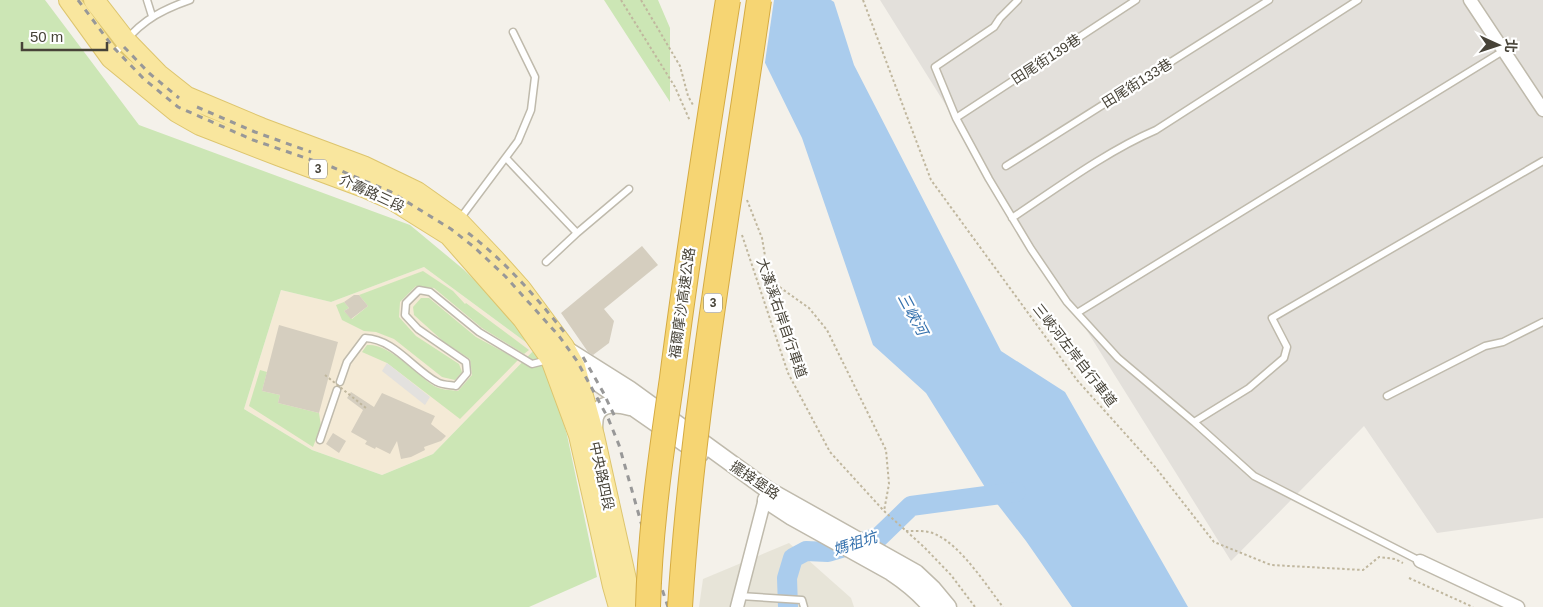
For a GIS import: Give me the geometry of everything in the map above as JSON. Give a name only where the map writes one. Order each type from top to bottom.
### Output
[{"type":"highway","name":"福爾摩沙高速公路","points":[[648,607],[660,464],[684,280],[728,0]]},
{"type":"highway","name":"3","points":[[680,607],[692,470],[715,286],[759,0]]},
{"type":"main road","name":"介壽路三段","points":[[69,0],[111,58],[177,112],[218,132],[393,200],[449,235],[523,319],[558,353]]},
{"type":"main road","name":"介壽路三段","points":[[94,0],[125,40],[158,74],[187,97],[261,128],[363,166],[417,192],[458,221],[521,289],[558,353]]},
{"type":"main road","name":"中央路四段","points":[[558,353],[574,367],[594,436],[624,575],[636,607]]},
{"type":"main road","name":"中央路四段","points":[[558,353],[579,435],[613,586],[620,607]]},
{"type":"street","points":[[1470,0],[1543,110]]},
{"type":"street","name":"擺接堡路","points":[[558,353],[629,389],[766,495]]},
{"type":"street","name":"擺接堡路","points":[[574,367],[630,407],[794,512],[897,568],[916,573],[948,607]]},
{"type":"street","points":[[594,436],[595,416],[601,408],[613,403],[630,407]]},
{"type":"street","points":[[740,600],[766,495]]},
{"type":"street","points":[[1415,564],[1518,607]]},
{"type":"street","name":"擺接堡路","points":[[897,568],[931,607]]},
{"type":"lane","points":[[147,0],[152,16]]},
{"type":"lane","points":[[111,58],[125,40],[152,16],[190,0]]},
{"type":"lane","points":[[1018,0],[994,27],[935,67],[956,118],[989,180],[1036,257],[1067,302],[1118,358],[1254,476],[1415,564]]},
{"type":"lane","name":"田尾街139巷","points":[[956,118],[1136,0]]},
{"type":"lane","name":"田尾街133巷","points":[[1006,166],[1269,0]]},
{"type":"lane","points":[[1012,218],[1090,167],[1142,136],[1156,130],[1358,0]]},
{"type":"lane","points":[[458,221],[518,141],[530,110],[535,77],[513,32]]},
{"type":"lane","points":[[1077,313],[1503,51]]},
{"type":"lane","points":[[506,158],[577,233]]},
{"type":"lane","points":[[1194,422],[1249,388],[1284,358],[1287,346],[1272,318],[1543,162]]},
{"type":"lane","points":[[546,262],[629,189]]},
{"type":"lane","points":[[340,382],[347,362],[365,338],[375,338],[390,346],[438,383],[456,386],[467,373],[466,362],[418,329],[405,314],[406,303],[419,290],[430,292],[479,332],[532,364],[558,353]]},
{"type":"lane","points":[[1387,396],[1485,346],[1503,342],[1543,322]]},
{"type":"lane","points":[[320,440],[337,390]]},
{"type":"lane","points":[[740,600],[803,604]]},
{"type":"path","points":[[621,0],[675,87],[691,122]]},
{"type":"path","points":[[642,0],[680,66],[688,96],[693,105]]},
{"type":"path","name":"三峽河左岸自行車道","points":[[864,0],[931,180],[1077,380],[1156,468],[1214,542],[1270,565],[1363,570],[1379,557],[1415,564]]},
{"type":"path","points":[[747,200],[762,238],[768,274],[778,286],[809,308],[827,330],[886,450],[889,484],[884,511]]},
{"type":"path","name":"大漢溪右岸自行車道","points":[[738,227],[746,245],[788,373],[830,452],[884,511],[951,575],[975,607]]},
{"type":"path","points":[[325,375],[366,408]]},
{"type":"path","points":[[906,531],[920,531],[937,535],[961,554],[1004,607]]},
{"type":"path","points":[[1409,578],[1473,607]]},
{"type":"shaded area","points":[[880,0],[1543,0],[1543,518],[1437,533],[1364,426],[1231,561]]},
{"type":"shaded area","points":[[424,267],[535,349],[433,454],[382,475],[312,450],[244,409],[281,290],[331,302]]},
{"type":"shaded area","points":[[387,363],[430,397],[425,405],[382,371]]},
{"type":"shaded area","points":[[789,543],[851,598],[854,607],[699,607],[703,579]]},
{"type":"green space","points":[[0,0],[45,0],[139,125],[410,225],[463,269],[517,321],[545,358],[567,435],[597,577],[529,607],[0,607]],"holes":[[[424,267],[535,349],[433,454],[382,475],[312,450],[244,409],[281,290],[331,302]]]},
{"type":"green space","points":[[604,0],[658,0],[670,28],[670,102]]},
{"type":"green space","points":[[423,271],[453,291],[465,304],[529,350],[524,354],[482,328],[434,288],[416,286],[400,302],[399,317],[416,336],[459,364],[462,372],[455,380],[442,377],[394,339],[376,332],[364,331],[342,320],[336,305],[344,302],[349,308],[344,311],[352,319],[368,306],[359,295]]},
{"type":"green space","points":[[421,298],[429,298],[476,337],[518,360],[460,419],[387,363],[362,352],[367,345],[384,349],[402,360],[434,386],[458,391],[472,375],[470,359],[444,342],[414,315],[413,307]]},
{"type":"green space","points":[[260,370],[267,372],[262,391],[280,395],[278,403],[319,413],[321,426],[313,447],[249,406]]},
{"type":"water","name":"三峽河","points":[[734,0],[831,0],[834,2],[854,65],[1001,351],[1065,392],[1188,607],[1072,607],[1026,541],[988,492],[926,393],[873,345],[802,138]]},
{"type":"pier","points":[[732,0],[774,0],[764,69]]},
{"type":"building","points":[[642,246],[658,265],[604,309],[614,321],[609,343],[593,355],[588,352],[561,313]]},
{"type":"building","points":[[354,295],[359,295],[368,306],[351,319],[344,311],[349,308],[344,302]]},
{"type":"building","points":[[279,325],[338,342],[319,413],[278,403],[280,395],[262,391]]},
{"type":"building","points":[[351,392],[374,407],[382,393],[435,416],[431,424],[446,436],[441,441],[424,447],[425,450],[411,457],[401,459],[397,441],[390,454],[376,447],[375,449],[365,444],[367,441],[351,432],[363,410],[347,398]]},
{"type":"building","points":[[333,433],[346,441],[339,453],[326,444]]},
{"type":"waterway","name":"媽祖坑","points":[[788,607],[787,578],[793,558],[806,551],[828,552],[879,537],[911,506],[1016,492]]},
{"type":"railway","points":[[78,0],[113,47],[144,79],[178,107],[253,140],[332,167],[391,192],[451,229],[474,247],[505,276],[559,336],[577,361],[608,418],[619,445],[648,547],[668,607]]},
{"type":"railway","points":[[124,47],[149,73],[179,98]]},
{"type":"railway","points":[[197,107],[255,132],[311,152]]},
{"type":"railway","points":[[468,233],[495,255],[520,280],[565,333]]},
{"type":"railway","points":[[583,357],[615,417]]}]
